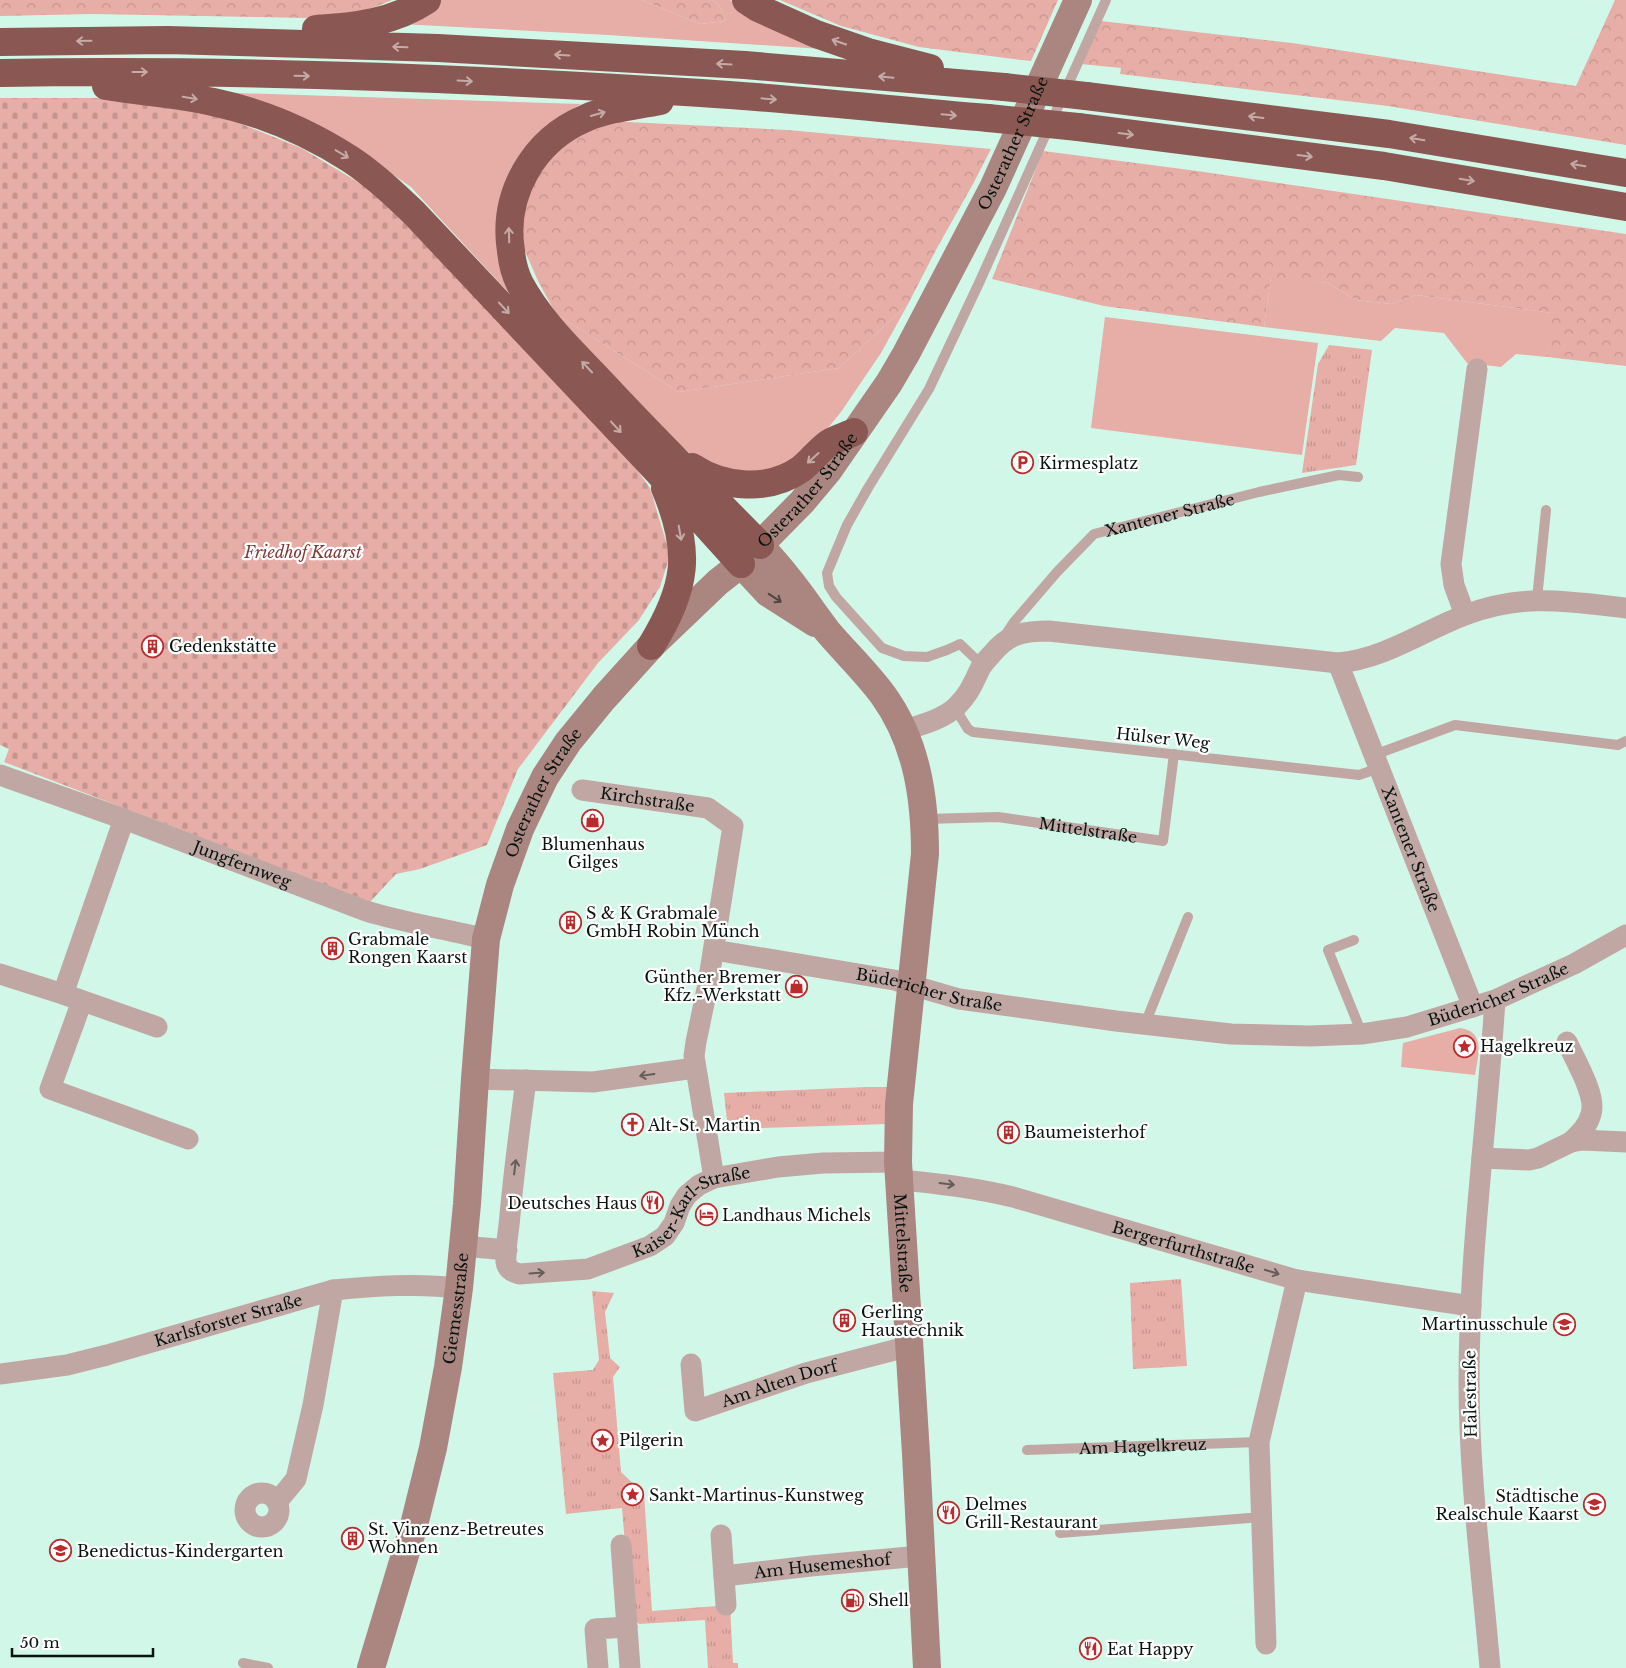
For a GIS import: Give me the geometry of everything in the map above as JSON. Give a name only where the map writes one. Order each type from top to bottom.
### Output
[{"type":"highway","points":[[168,40],[350,27],[386,20],[427,0]]},
{"type":"highway","points":[[746,0],[758,8],[816,34],[868,52],[1004,87]]},
{"type":"highway","points":[[0,42],[168,40],[438,48],[745,65],[1004,87],[1086,96],[1389,134],[1626,172]]},
{"type":"highway","points":[[10,73],[168,72],[436,79],[703,93],[988,118],[1078,128],[1384,166],[1626,207]]},
{"type":"highway","points":[[10,73],[213,102],[256,114],[288,126],[321,142],[351,160],[381,183],[414,213],[663,461],[750,555]]},
{"type":"highway","points":[[651,646],[674,604],[680,583],[683,560],[678,523],[663,461],[535,308],[520,282],[512,262],[508,235],[510,210],[520,180],[538,151],[563,130],[587,117],[703,93]]},
{"type":"highway","points":[[663,461],[694,469],[714,480],[736,485],[757,485],[779,479],[800,469],[829,443],[854,432]]},
{"type":"main road","name":"Osterather Straße","points":[[486,939],[509,856],[520,829],[544,778],[568,742],[598,705],[651,646],[718,582],[750,555],[807,496],[828,471],[889,384],[993,188],[1078,0]]},
{"type":"main road","name":"Mittelstraße","points":[[750,555],[787,576],[829,632],[882,694],[904,730],[913,755],[921,788],[925,819],[925,854],[899,1104],[898,1171],[910,1346],[926,1668]]},
{"type":"main road","name":"Giemesstraße","points":[[371,1668],[414,1525],[433,1448],[448,1367],[463,1246],[486,939]]},
{"type":"street","points":[[1464,615],[1454,584],[1451,564],[1476,369]]},
{"type":"street","name":"Xantener Straße","points":[[904,730],[933,720],[955,708],[970,692],[982,665],[1000,644],[1014,635],[1031,631],[1049,631],[1338,664],[1368,659],[1464,615],[1502,603],[1536,599],[1563,600],[1626,608]]},
{"type":"street","name":"Xantener Straße","points":[[1338,664],[1473,1007]]},
{"type":"street","name":"Jungfernweg","points":[[0,775],[124,819],[366,911],[395,920],[486,939]]},
{"type":"street","name":"Kirchstraße","points":[[582,790],[708,808],[733,826],[714,950],[696,1042],[695,1068],[714,1178]]},
{"type":"street","points":[[124,819],[72,998],[50,1089],[188,1139]]},
{"type":"street","name":"Büdericher Straße","points":[[714,950],[894,980],[959,999],[1231,1034],[1310,1036],[1362,1034],[1407,1027],[1495,1000],[1574,964],[1626,934]]},
{"type":"street","points":[[0,974],[157,1027]]},
{"type":"street","name":"Halestraße","points":[[1490,1668],[1470,1425],[1471,1306],[1495,1000]]},
{"type":"street","points":[[1567,1042],[1593,1105],[1604,1125],[1622,1142]]},
{"type":"street","points":[[475,1079],[593,1082],[695,1068]]},
{"type":"street","name":"Kaiser-Karl-Straße","points":[[526,1080],[512,1192],[506,1262],[512,1272],[519,1274],[597,1267],[650,1246],[665,1236],[674,1223],[680,1206],[687,1195],[699,1185],[714,1178],[778,1167],[823,1163],[898,1171]]},
{"type":"street","points":[[1571,1142],[1581,1132],[1587,1122],[1593,1105]]},
{"type":"street","points":[[1482,1158],[1534,1159],[1571,1142],[1582,1140],[1622,1142]]},
{"type":"street","name":"Bergerfurthstraße","points":[[898,1171],[941,1183],[1005,1195],[1179,1244],[1297,1280],[1471,1306]]},
{"type":"street","points":[[463,1246],[507,1250]]},
{"type":"street","points":[[1266,1644],[1259,1442],[1297,1280]]},
{"type":"street","name":"Karlsforster Straße","points":[[0,1374],[67,1365],[107,1355],[332,1290],[370,1286],[432,1285],[459,1288]]},
{"type":"street","points":[[277,1502],[296,1479],[313,1405],[332,1290]]},
{"type":"street","name":"Am Alten Dorf","points":[[692,1364],[695,1411],[806,1373],[910,1346]]},
{"type":"street","points":[[722,1535],[726,1605]]},
{"type":"street","points":[[621,1545],[630,1668]]},
{"type":"street","name":"Am Husemeshof","points":[[724,1576],[920,1556]]},
{"type":"street","points":[[598,1668],[595,1629],[627,1627]]},
{"type":"lane","points":[[982,665],[960,644],[927,656],[904,656],[882,648],[836,597],[829,586],[828,573],[847,525],[929,389],[979,283],[1106,0]]},
{"type":"lane","name":"Xantener Straße","points":[[1000,644],[1014,622],[1050,579],[1094,534],[1339,474],[1358,477]]},
{"type":"lane","points":[[1536,599],[1546,510]]},
{"type":"lane","name":"Hülser Weg","points":[[955,708],[968,729],[973,732],[1359,775],[1377,761],[1455,725],[1618,744],[1626,741]]},
{"type":"lane","name":"Mittelstraße","points":[[925,819],[998,817],[1163,841],[1174,754]]},
{"type":"lane","points":[[1145,1024],[1188,917]]},
{"type":"lane","points":[[1354,940],[1328,950],[1362,1034]]},
{"type":"lane","name":"Am Hagelkreuz","points":[[1027,1450],[1259,1442]]},
{"type":"lane","points":[[1060,1533],[1262,1517]]},
{"type":"lane","points":[[243,1663],[268,1668]]},
{"type":"green space","points":[[0,0],[392,0],[363,10],[313,18],[92,14],[0,16]]},
{"type":"green space","points":[[441,0],[642,0],[700,24],[726,21],[718,4],[712,0],[730,0],[822,49],[400,24]]},
{"type":"green space","points":[[642,0],[712,0],[718,4],[726,21],[700,24]]},
{"type":"green space","points":[[780,0],[1058,0],[1031,61],[919,47],[841,26]]},
{"type":"green space","points":[[1615,0],[1626,0],[1626,145],[1388,106],[1120,74],[1121,68],[1081,64],[1101,21],[1292,43],[1576,86]]},
{"type":"green space","points":[[235,93],[581,104],[555,119],[530,142],[511,168],[498,206],[502,254],[518,303],[411,187],[369,158]]},
{"type":"green space","name":"Friedhof Kaarst","points":[[0,98],[97,98],[219,115],[301,148],[373,191],[421,235],[627,456],[650,488],[670,555],[660,587],[639,620],[598,663],[518,769],[487,845],[420,869],[396,874],[370,902],[4,762],[9,749],[0,745]]},
{"type":"green space","points":[[608,121],[788,130],[991,149],[908,304],[839,368],[679,392],[556,314],[538,281],[521,242],[526,195],[546,159],[576,134]]},
{"type":"green space","points":[[1043,151],[1190,170],[1626,234],[1626,366],[1547,357],[1552,313],[1416,295],[1391,304],[1356,300],[1328,283],[1271,277],[1264,327],[1104,306],[992,279]]},
{"type":"green space","points":[[1271,276],[1328,283],[1356,300],[1391,304],[1416,295],[1553,313],[1547,357],[1516,354],[1501,367],[1467,363],[1444,333],[1395,328],[1381,341],[1264,327]]},
{"type":"green space","points":[[908,304],[881,353],[841,412],[809,451],[786,467],[758,476],[700,462],[666,433],[556,314],[679,392],[839,368]]},
{"type":"green space","points":[[1105,317],[1318,343],[1302,455],[1091,428]]},
{"type":"green space","points":[[1329,345],[1372,350],[1356,465],[1302,473],[1318,364]]},
{"type":"green space","points":[[1460,1028],[1468,1030],[1477,1039],[1478,1053],[1475,1075],[1401,1067],[1403,1043]]},
{"type":"green space","points":[[888,1087],[888,1124],[728,1129],[724,1093]]},
{"type":"green space","points":[[1181,1279],[1187,1366],[1133,1369],[1130,1283]]},
{"type":"green space","points":[[592,1291],[614,1293],[605,1312],[610,1358],[620,1367],[613,1377],[621,1472],[644,1494],[652,1611],[730,1605],[733,1663],[738,1663],[738,1668],[708,1668],[705,1620],[639,1624],[631,1617],[622,1508],[566,1514],[553,1373],[593,1370],[599,1360]]},
{"type":"place","name":"Kirmesplatz","points":[[1023,463]]},
{"type":"place","name":"Gedenkstätte","points":[[153,646]]},
{"type":"place","name":"Blumenhaus Gilges","points":[[593,820]]},
{"type":"place","name":"S & K Grabmale GmbH Robin Münch","points":[[570,922]]},
{"type":"place","name":"Grabmale Rongen Kaarst","points":[[332,948]]},
{"type":"place","name":"Günther Bremer Kfz.-Werkstatt","points":[[797,986]]},
{"type":"place","name":"Hagelkreuz","points":[[1464,1046]]},
{"type":"place","name":"Alt-St. Martin","points":[[632,1125]]},
{"type":"place","name":"Baumeisterhof","points":[[1008,1132]]},
{"type":"place","name":"Deutsches Haus","points":[[653,1203]]},
{"type":"place","name":"Landhaus Michels","points":[[706,1215]]},
{"type":"place","name":"Gerling Haustechnik","points":[[845,1321]]},
{"type":"place","name":"Martinusschule","points":[[1564,1324]]},
{"type":"place","name":"Pilgerin","points":[[603,1440]]},
{"type":"place","name":"Sankt-Martinus-Kunstweg","points":[[633,1495]]},
{"type":"place","name":"Städtische Realschule Kaarst","points":[[1595,1505]]},
{"type":"place","name":"Delmes Grill-Restaurant","points":[[949,1513]]},
{"type":"place","name":"St. Vinzenz-Betreutes Wohnen","points":[[352,1538]]},
{"type":"place","name":"Benedictus-Kindergarten","points":[[61,1551]]},
{"type":"place","name":"Shell","points":[[852,1600]]},
{"type":"place","name":"Eat Happy","points":[[1091,1649]]}]
